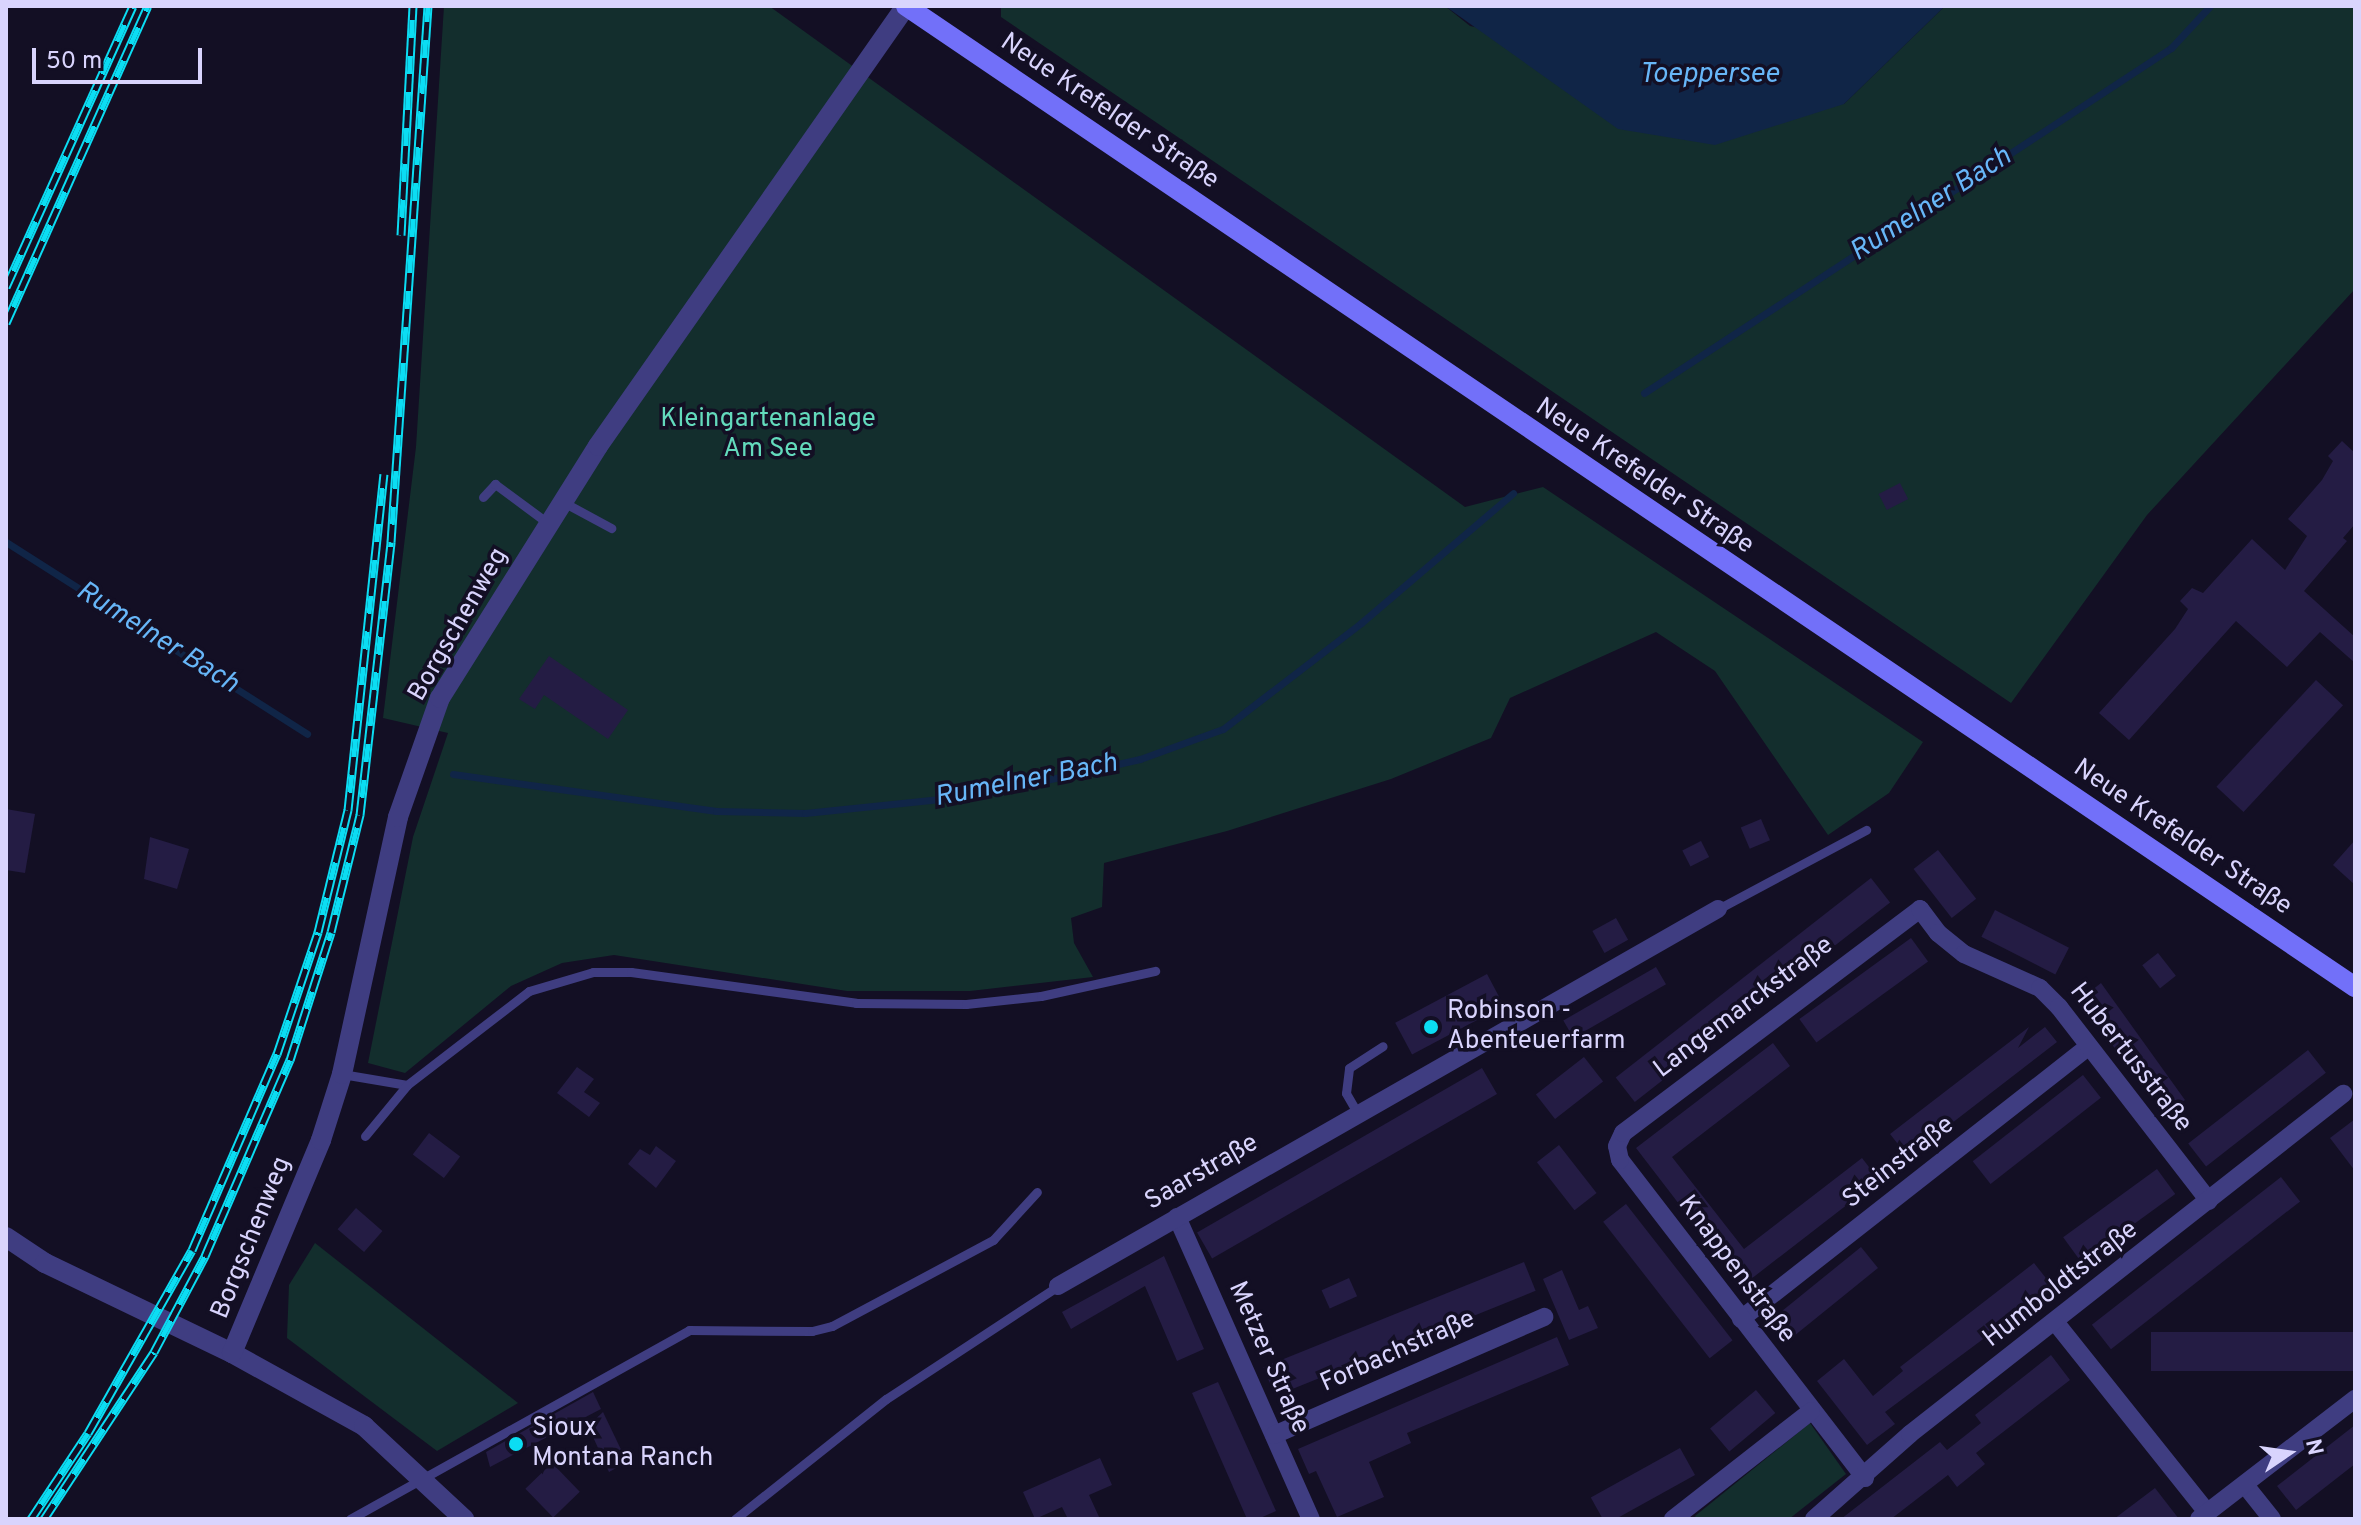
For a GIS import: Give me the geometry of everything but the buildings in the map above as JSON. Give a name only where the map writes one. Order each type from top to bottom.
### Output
[{"type":"main road","name":"Neue Krefelder Straße","points":[[906,6],[2355,987]]},
{"type":"street","name":"Borgschenweg","points":[[232,1353],[321,1140],[342,1074],[398,817],[440,698],[563,502],[906,6]]},
{"type":"street","name":"Saarstraße","points":[[1058,1286],[1718,909]]},
{"type":"street","name":"Hubertusstraße","points":[[1920,909],[1938,933],[1964,954],[2040,988],[2209,1201]]},
{"type":"street","name":"Langemarckstraße","points":[[1620,1160],[1617,1146],[1623,1133],[1920,909]]},
{"type":"street","name":"Steinstraße","points":[[1741,1319],[2088,1047]]},
{"type":"street","name":"Humboldtstraße","points":[[1814,1519],[1865,1478],[1910,1434],[2056,1323],[2343,1094]]},
{"type":"street","name":"Knappenstraße","points":[[1620,1160],[1865,1478]]},
{"type":"street","name":"Metzer Straße","points":[[1177,1217],[1311,1519]]},
{"type":"street","points":[[6,1237],[140,1309],[232,1353],[364,1426],[460,1515]]},
{"type":"street","name":"Forbachstraße","points":[[1274,1435],[1544,1317]]},
{"type":"street","points":[[2056,1323],[2203,1516],[2355,1399]]},
{"type":"street","points":[[1673,1519],[1811,1411]]},
{"type":"street","points":[[2245,1485],[2272,1519]]},
{"type":"lane","points":[[483,497],[495,484],[549,524]]},
{"type":"lane","points":[[563,502],[611,528]]},
{"type":"lane","points":[[1718,909],[1866,830]]},
{"type":"lane","points":[[365,1136],[407,1085],[529,991],[593,972],[631,972],[754,993],[856,1003],[966,1004],[1067,991],[1155,971]]},
{"type":"lane","points":[[1358,1114],[1346,1093],[1349,1068],[1383,1046]]},
{"type":"lane","points":[[342,1074],[407,1085]]},
{"type":"lane","points":[[350,1519],[689,1330],[812,1331],[832,1326],[993,1240],[1037,1192]]},
{"type":"lane","name":"Saarstraße","points":[[735,1519],[886,1399],[1058,1286]]},
{"type":"green space","name":"Kleingartenanlage Am See","points":[[444,6],[769,6],[1465,507],[1543,487],[1923,742],[1889,793],[1828,835],[1715,671],[1656,632],[1510,698],[1491,738],[1391,779],[1227,831],[1104,863],[1102,907],[1071,918],[1074,943],[1093,977],[970,991],[847,991],[614,955],[562,963],[511,986],[405,1073],[368,1063],[413,837],[448,733],[383,718],[416,447]]},
{"type":"green space","points":[[1001,6],[1445,6],[1470,26],[1844,104],[1945,6],[2355,6],[2355,289],[2147,515],[2011,703],[1001,17]]},
{"type":"green space","points":[[315,1243],[518,1403],[437,1451],[287,1338],[289,1285]]},
{"type":"green space","points":[[1810,1423],[1846,1474],[1789,1519],[1697,1519],[1695,1516]]},
{"type":"water","name":"Toeppersee","points":[[1445,6],[1945,6],[1844,104],[1715,145],[1618,129]]},
{"type":"waterway","name":"Rumelner Bach","points":[[1644,393],[2171,48],[2210,6]]},
{"type":"waterway","name":"Rumelner Bach","points":[[453,774],[716,811],[805,813],[979,795],[1140,759],[1223,729],[1361,623],[1513,493]]},
{"type":"waterway","name":"Rumelner Bach","points":[[6,542],[307,734]]},
{"type":"railway","points":[[6,287],[133,6]]},
{"type":"railway","points":[[6,323],[148,6]]},
{"type":"railway","points":[[401,235],[413,6]]},
{"type":"railway","points":[[44,1519],[154,1352],[205,1256],[290,1060],[331,932],[360,815],[391,542],[428,6]]},
{"type":"railway","points":[[31,1519],[88,1433],[192,1250],[277,1054],[318,932],[348,810],[384,474]]},
{"type":"place","name":"Robinson - Abenteuerfarm","points":[[1431,1027]]},
{"type":"place","name":"Sioux Montana Ranch","points":[[516,1444]]}]
